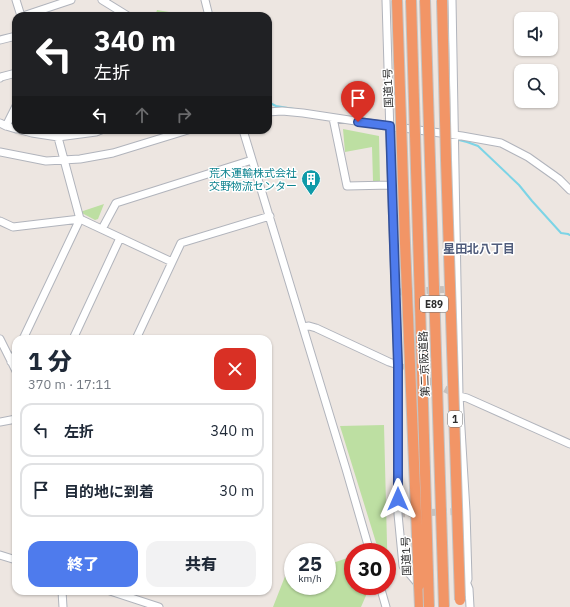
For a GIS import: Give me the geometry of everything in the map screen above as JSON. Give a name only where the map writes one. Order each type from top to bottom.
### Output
[{"type":"highway","name":"国道1号","points":[[397,0],[405,251],[424,585],[420,607]]},
{"type":"highway","name":"第二京阪道路","points":[[411,0],[424,585],[429,607]]},
{"type":"highway","name":"第二京阪道路","points":[[425,0],[443,584],[445,607]]},
{"type":"highway","name":"1","points":[[442,0],[460,604]]},
{"type":"highway","points":[[424,585],[426,607]]},
{"type":"street","points":[[16,0],[20,12]]},
{"type":"street","points":[[34,12],[71,0]]},
{"type":"street","points":[[102,0],[122,12]]},
{"type":"street","points":[[205,0],[208,12]]},
{"type":"street","points":[[452,0],[459,396],[466,511],[468,579],[460,604]]},
{"type":"street","points":[[386,1],[395,20],[399,60]]},
{"type":"street","points":[[386,1],[398,365],[398,514],[403,566],[424,585]]},
{"type":"street","points":[[0,40],[12,37]]},
{"type":"street","points":[[0,78],[12,73]]},
{"type":"street","points":[[3,125],[12,112]]},
{"type":"street","points":[[272,112],[303,113],[454,134],[500,143],[528,157],[559,179],[570,190]]},
{"type":"street","points":[[333,118],[347,186],[391,185]]},
{"type":"street","points":[[24,335],[80,219],[57,134]]},
{"type":"street","points":[[0,152],[46,161],[80,159],[113,153],[175,134]]},
{"type":"street","points":[[244,134],[367,543]]},
{"type":"street","points":[[102,229],[116,203],[252,160]]},
{"type":"street","points":[[392,202],[404,191]]},
{"type":"street","points":[[138,335],[181,243],[270,216]]},
{"type":"street","points":[[0,221],[13,227],[80,219],[172,262]]},
{"type":"street","points":[[75,335],[120,238]]},
{"type":"street","points":[[302,327],[309,326],[316,328],[398,365]]},
{"type":"street","points":[[0,339],[11,362]]},
{"type":"street","points":[[459,396],[474,401],[570,444]]},
{"type":"street","points":[[0,422],[12,420]]},
{"type":"street","points":[[0,555],[12,559]]},
{"type":"street","points":[[467,584],[469,589],[470,607]]},
{"type":"street","points":[[62,595],[63,607]]},
{"type":"street","points":[[122,595],[159,607]]},
{"type":"street","points":[[383,595],[386,607]]},
{"type":"green space","points":[[157,10],[169,12],[156,12]]},
{"type":"green space","points":[[343,129],[379,136],[380,182],[373,181],[372,147],[345,152]]},
{"type":"green space","points":[[104,204],[98,219],[95,220],[80,212]]},
{"type":"green space","points":[[384,425],[387,543],[376,543],[340,426]]},
{"type":"green space","points":[[344,559],[344,595],[366,595],[361,607],[273,607],[284,579],[284,595],[336,595],[336,562]]},
{"type":"waterway","points":[[272,104],[294,109]]},
{"type":"waterway","points":[[455,139],[478,146],[519,185],[561,233],[570,235]]},
{"type":"tunnel","points":[[395,292],[454,289]]},
{"type":"tunnel","points":[[398,365],[455,394]]},
{"type":"tunnel","points":[[398,514],[466,511]]},
{"type":"place","name":"荒木運輸株式会社 交野物流センター","points":[[311,196]]},
{"type":"district","name":"星田北八丁目","points":[[479,248]]},
{"type":"route","points":[[358,122],[390,126],[398,365],[398,499]]}]
